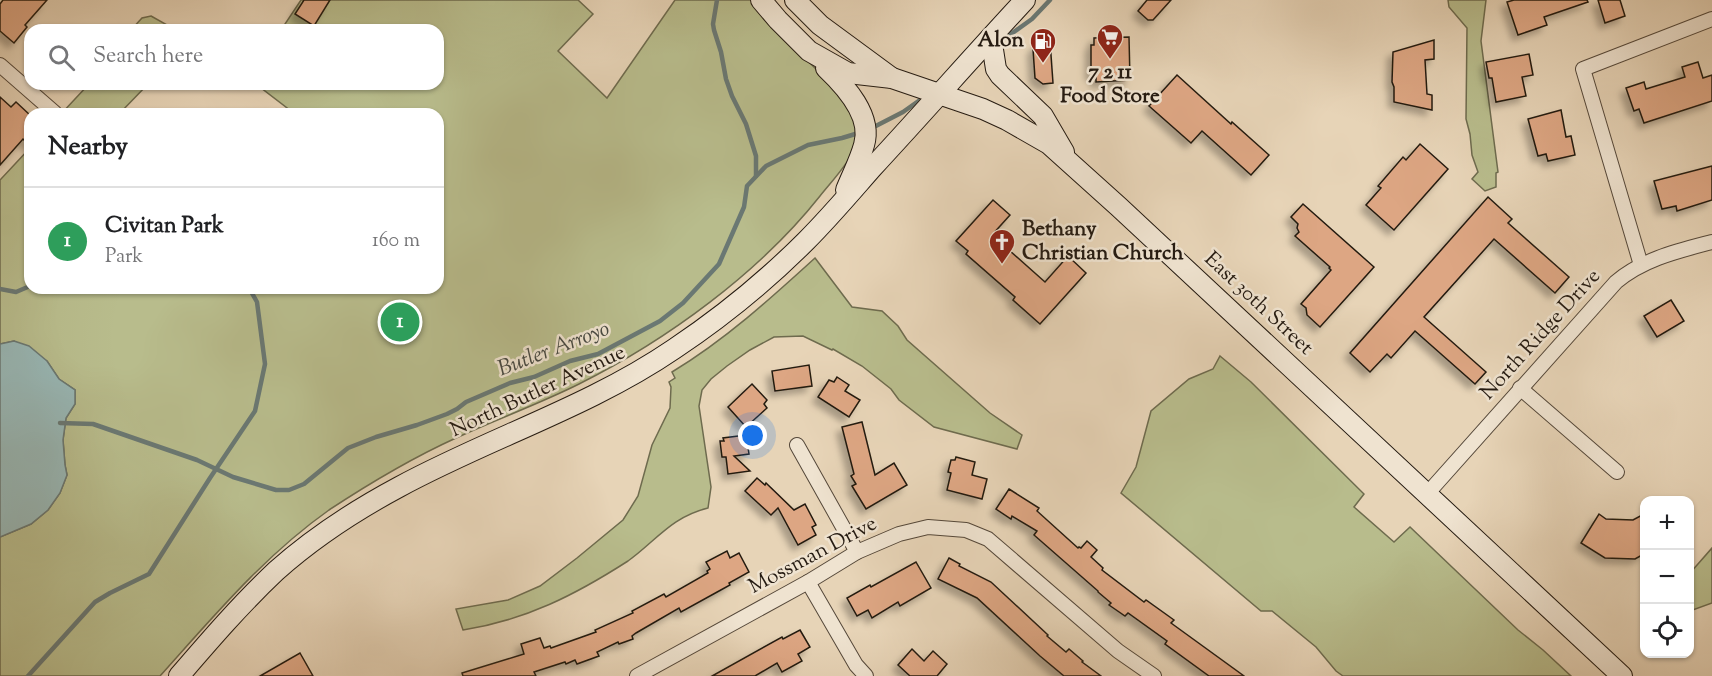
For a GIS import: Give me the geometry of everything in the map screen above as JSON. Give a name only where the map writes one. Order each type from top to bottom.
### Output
[{"type":"main road","name":"East 30th Street","points":[[761,0],[778,21],[809,51],[848,73],[892,78],[983,110],[1015,124],[1049,144],[1622,676]]},
{"type":"main road","points":[[795,0],[820,25],[892,78]]},
{"type":"main road","name":"North Butler Avenue","points":[[178,676],[266,581],[295,555],[326,533],[373,502],[421,475],[488,442],[605,390],[671,351],[758,286],[805,243],[1025,0]]},
{"type":"main road","points":[[991,37],[996,69],[1043,116],[1070,162]]},
{"type":"main road","points":[[809,51],[842,83],[855,100],[865,130],[865,143],[840,203]]},
{"type":"street","points":[[1641,265],[1582,69],[1712,19]]},
{"type":"street","points":[[0,65],[24,86]]},
{"type":"street","points":[[29,90],[50,108]]},
{"type":"street","name":"North Ridge Drive","points":[[1427,494],[1609,289],[1627,273],[1666,255],[1712,242]]},
{"type":"street","points":[[1521,388],[1617,472]]},
{"type":"street","points":[[796,445],[857,552]]},
{"type":"street","name":"Mossman Drive","points":[[637,676],[808,582],[857,552],[899,534],[928,528],[966,530],[988,538],[1118,651],[1154,676]]},
{"type":"street","points":[[808,582],[856,665],[866,676]]},
{"type":"green space","points":[[301,0],[578,0],[593,14],[558,51],[607,98],[675,0],[751,0],[782,37],[847,99],[855,121],[857,144],[843,168],[796,224],[769,252],[710,302],[645,347],[612,366],[564,391],[423,454],[329,510],[261,567],[160,676],[0,676],[0,537],[31,524],[48,510],[60,493],[67,475],[63,440],[66,418],[75,404],[75,390],[59,379],[47,361],[14,341],[0,344],[0,180],[24,154],[24,294],[444,294],[444,108],[287,108],[264,90],[444,90],[444,24],[285,24]]},
{"type":"green space","points":[[1448,0],[1486,0],[1481,41],[1498,172],[1496,173],[1496,187],[1485,191],[1472,179],[1478,172],[1472,155],[1466,119],[1467,28],[1449,7]]},
{"type":"green space","points":[[151,16],[165,24],[136,24],[142,18]]},
{"type":"green space","points":[[83,90],[142,90],[125,108],[67,108]]},
{"type":"green space","points":[[815,258],[852,307],[882,311],[898,326],[907,340],[990,413],[1022,435],[1017,449],[934,427],[899,400],[891,389],[862,366],[833,349],[803,336],[774,337],[727,366],[702,390],[699,406],[711,487],[708,508],[674,523],[628,561],[569,595],[508,620],[463,630],[456,609],[508,600],[540,586],[623,520],[638,496],[652,445],[670,408],[671,387],[669,382],[675,378],[672,372],[729,333]]},
{"type":"green space","points":[[1220,356],[1251,382],[1364,494],[1354,507],[1394,542],[1410,527],[1518,630],[1571,676],[1343,676],[1316,647],[1272,611],[1261,611],[1121,493],[1136,467],[1151,411],[1189,379],[1213,369]]},
{"type":"green space","points":[[1712,548],[1712,603],[1694,610],[1694,604],[1694,568]]},
{"type":"water","points":[[14,341],[29,346],[47,361],[59,379],[75,390],[75,404],[66,418],[63,440],[67,475],[60,493],[48,510],[31,524],[0,537],[0,344]]},
{"type":"building","points":[[3,0],[47,0],[24,24],[24,31],[14,43],[0,31],[0,4]]},
{"type":"building","points":[[304,0],[330,0],[315,24],[311,24],[295,14]]},
{"type":"building","points":[[1147,0],[1171,0],[1153,20],[1148,20],[1138,11]]},
{"type":"building","points":[[1514,0],[1587,0],[1588,2],[1544,17],[1547,25],[1518,35],[1507,2]]},
{"type":"building","points":[[1598,0],[1620,0],[1625,16],[1605,23]]},
{"type":"building","name":"7 2 11 Food Store","points":[[1129,37],[1130,80],[1096,82],[1096,75],[1091,75],[1091,45],[1094,45],[1094,38]]},
{"type":"building","points":[[1434,40],[1434,59],[1425,60],[1427,94],[1432,95],[1432,110],[1394,102],[1393,52]]},
{"type":"building","name":"Alon","points":[[1050,41],[1053,83],[1043,84],[1035,78],[1033,49],[1040,42]]},
{"type":"building","points":[[1529,54],[1533,75],[1522,77],[1526,96],[1496,102],[1492,78],[1489,78],[1486,62]]},
{"type":"building","points":[[1698,62],[1703,78],[1712,75],[1712,101],[1644,123],[1639,109],[1634,111],[1626,88],[1644,82],[1646,89],[1685,77],[1682,67]]},
{"type":"building","points":[[1177,75],[1269,155],[1251,175],[1202,131],[1191,143],[1149,106]]},
{"type":"building","points":[[0,97],[11,107],[16,102],[24,109],[24,140],[0,165]]},
{"type":"building","points":[[1561,110],[1566,137],[1571,136],[1575,155],[1548,161],[1546,154],[1538,156],[1528,119]]},
{"type":"building","points":[[1420,144],[1448,169],[1394,230],[1366,205],[1381,188],[1378,186],[1403,157],[1406,160]]},
{"type":"building","points":[[1712,166],[1712,200],[1677,211],[1676,206],[1662,209],[1654,181]]},
{"type":"building","points":[[1488,197],[1512,219],[1508,223],[1569,277],[1555,293],[1494,239],[1424,317],[1486,372],[1475,384],[1415,331],[1391,358],[1387,354],[1370,372],[1350,353]]},
{"type":"building","name":"Bethany Christian Church","points":[[993,200],[1010,215],[992,235],[1045,282],[1068,256],[1086,273],[1040,324],[1013,300],[1015,297],[966,254],[968,251],[956,241]]},
{"type":"building","points":[[1303,204],[1374,267],[1320,327],[1307,315],[1306,308],[1301,304],[1331,270],[1295,236],[1299,232],[1298,224],[1291,217]]},
{"type":"building","points":[[1671,300],[1684,321],[1657,337],[1644,316]]},
{"type":"building","points":[[809,365],[812,386],[775,391],[772,371]]},
{"type":"building","points":[[837,377],[849,385],[845,391],[860,400],[849,417],[818,397],[829,380],[834,382]]},
{"type":"building","points":[[752,384],[767,400],[764,404],[767,408],[746,427],[728,407]]},
{"type":"building","points":[[862,422],[875,475],[894,463],[907,485],[866,509],[852,486],[856,484],[851,476],[854,474],[842,427]]},
{"type":"building","points":[[746,435],[749,454],[734,456],[750,471],[728,474],[726,457],[722,457],[720,441],[724,441],[723,438]]},
{"type":"building","points":[[956,457],[975,462],[972,475],[987,479],[982,499],[947,490],[951,460],[955,460]]},
{"type":"building","points":[[757,478],[765,485],[766,483],[794,510],[805,504],[816,525],[812,527],[816,535],[798,545],[778,508],[771,515],[745,491]]},
{"type":"building","points":[[1009,489],[1039,508],[1037,511],[1078,548],[1081,548],[1087,541],[1097,550],[1091,557],[1103,568],[1102,570],[1144,602],[1146,600],[1174,620],[1171,623],[1244,676],[1209,676],[1165,644],[1167,641],[1128,613],[1125,616],[1109,605],[1111,603],[1034,535],[1037,531],[996,509]]},
{"type":"building","points":[[1599,514],[1606,519],[1633,520],[1640,516],[1640,556],[1635,559],[1605,558],[1581,543]]},
{"type":"building","points":[[727,551],[730,558],[739,553],[749,572],[681,612],[679,608],[636,633],[632,636],[633,639],[619,644],[618,642],[597,652],[599,656],[577,664],[575,660],[566,664],[565,662],[534,672],[536,676],[463,676],[462,673],[524,654],[521,644],[540,638],[544,648],[550,646],[551,648],[596,632],[595,630],[633,613],[632,611],[664,594],[666,597],[708,573],[710,569],[706,562]]},
{"type":"building","points":[[949,558],[960,564],[959,566],[991,582],[1047,636],[1066,652],[1069,649],[1101,676],[1064,676],[977,598],[938,579]]},
{"type":"building","points":[[916,562],[931,588],[900,606],[898,602],[872,618],[868,610],[857,616],[847,598]]},
{"type":"building","points":[[800,630],[810,647],[798,654],[802,661],[782,672],[777,663],[755,676],[712,676],[782,637],[783,639]]},
{"type":"building","points":[[912,649],[924,661],[933,651],[947,664],[937,676],[910,676],[898,665]]},
{"type":"building","points":[[300,653],[313,676],[260,676]]},
{"type":"waterway","points":[[717,0],[714,30],[726,79],[746,124],[756,156],[756,176]]},
{"type":"waterway","name":"Butler Arroyo","points":[[997,44],[1032,19],[1050,0]]},
{"type":"waterway","name":"Butler Arroyo","points":[[870,129],[903,112],[927,95]]},
{"type":"waterway","name":"Butler Arroyo","points":[[60,423],[93,424],[197,460],[233,477],[276,490],[289,490],[304,484],[348,448],[447,414],[466,402],[510,383],[534,377],[570,361],[598,354],[660,321],[683,303],[719,264],[744,207],[747,186],[766,166],[808,145],[862,132]]},
{"type":"waterway","points":[[0,289],[16,292],[24,289]]},
{"type":"waterway","points":[[28,676],[95,602],[149,574],[255,411],[265,364],[257,302],[252,294]]},
{"type":"place","name":"7 2 11 Food Store","points":[[1110,60]]},
{"type":"place","name":"Alon","points":[[1043,64]]},
{"type":"place","name":"Bethany Christian Church","points":[[1002,265]]},
{"type":"place","name":"Civitan Park","points":[[400,322]]}]
